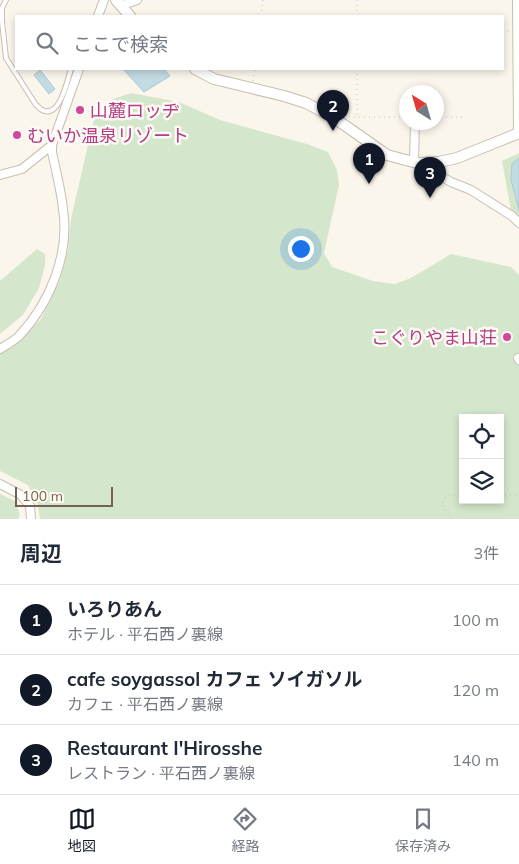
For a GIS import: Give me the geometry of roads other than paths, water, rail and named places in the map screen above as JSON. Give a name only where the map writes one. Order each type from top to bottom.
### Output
[{"type":"main road","points":[[118,3],[129,15]]},
{"type":"main road","points":[[197,70],[214,79],[284,96],[306,104],[333,117],[387,155],[416,163],[439,162],[457,158],[519,133]]},
{"type":"street","points":[[98,15],[104,0]]},
{"type":"street","points":[[118,3],[137,0]]},
{"type":"street","points":[[517,0],[519,133]]},
{"type":"street","points":[[0,349],[18,337],[36,314],[55,280],[64,243],[64,210],[52,145],[75,70]]},
{"type":"street","points":[[415,130],[416,163],[451,182],[471,190],[512,216],[519,224]]},
{"type":"street","points":[[0,175],[22,169],[52,145]]},
{"type":"street","points":[[0,484],[21,495],[30,506],[31,519]]},
{"type":"lane","points":[[6,0],[2,8],[6,58],[36,105],[42,110],[50,112],[55,109],[75,70]]},
{"type":"water","points":[[40,70],[55,89],[49,94],[34,75]]},
{"type":"water","points":[[124,70],[165,70],[170,76],[144,92]]},
{"type":"water","points":[[519,158],[519,210],[511,180],[512,164]]},
{"type":"place","name":"山麓ロッヂ","points":[[80,110]]},
{"type":"place","name":"cafe soygassol カフェ ソイガソル","points":[[333,131]]},
{"type":"place","name":"むいか温泉リゾート","points":[[17,135]]},
{"type":"place","name":"いろりあん","points":[[369,184]]},
{"type":"place","name":"Restaurant I'Hirosshe","points":[[430,198]]},
{"type":"place","name":"こぐりやま山荘","points":[[507,337]]}]
